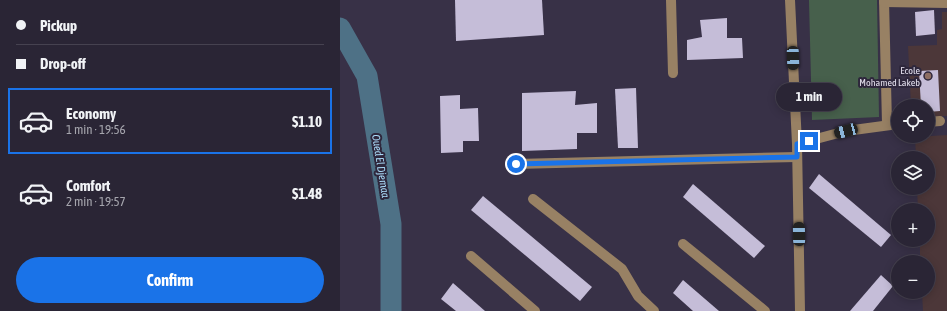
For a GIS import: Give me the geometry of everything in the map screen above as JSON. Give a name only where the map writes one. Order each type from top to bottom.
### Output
[{"type":"street","points":[[671,0],[673,73]]},
{"type":"street","points":[[790,0],[797,144],[800,311]]},
{"type":"street","points":[[887,124],[884,1],[947,3]]},
{"type":"street","points":[[935,121],[940,121]]},
{"type":"street","points":[[797,144],[846,131],[891,124]]},
{"type":"street","points":[[516,164],[797,157]]},
{"type":"street","points":[[533,198],[622,269],[638,296],[654,311]]},
{"type":"street","points":[[684,244],[765,311]]},
{"type":"street","points":[[471,256],[535,311]]},
{"type":"shaded area","name":"Ecole Mohamed Lakeb","points":[[942,12],[947,12],[947,116],[935,116],[935,99],[911,99],[908,46],[937,45],[937,30],[942,29]]},
{"type":"shaded area","points":[[947,135],[947,311],[923,311],[922,299],[935,299],[935,255],[920,255],[920,247],[935,247],[935,203],[918,203],[917,195],[935,195],[935,151],[916,151],[915,143],[935,143],[935,136]]},
{"type":"green space","points":[[809,0],[877,0],[879,117],[812,120]]},
{"type":"building","points":[[455,0],[542,0],[544,35],[456,41]]},
{"type":"building","points":[[934,10],[935,34],[916,36],[915,12]]},
{"type":"building","points":[[727,18],[727,38],[742,38],[743,58],[687,60],[687,40],[702,37],[700,20]]},
{"type":"building","points":[[938,70],[940,111],[935,111],[935,99],[921,99],[919,71]]},
{"type":"building","points":[[636,88],[638,148],[618,148],[615,89]]},
{"type":"building","points":[[576,91],[575,105],[597,103],[597,133],[577,133],[577,149],[522,151],[522,93]]},
{"type":"building","points":[[460,95],[460,109],[478,108],[479,141],[463,141],[463,152],[441,153],[440,96]]},
{"type":"building","points":[[819,174],[891,235],[881,247],[809,188]]},
{"type":"building","points":[[693,184],[765,246],[754,258],[683,197]]},
{"type":"building","points":[[483,196],[592,287],[580,301],[471,210]]},
{"type":"building","points":[[881,275],[891,284],[891,288],[873,311],[850,311]]},
{"type":"building","points":[[683,280],[719,311],[693,311],[673,293]]},
{"type":"building","points":[[453,283],[485,311],[456,311],[441,299]]},
{"type":"waterway","name":"Oued El Djemaa","points":[[340,28],[367,76],[391,224],[391,311]]},
{"type":"place","name":"Ecole Mohamed Lakeb","points":[[928,76]]},
{"type":"route","points":[[516,164],[797,157],[797,144],[809,141]]}]
